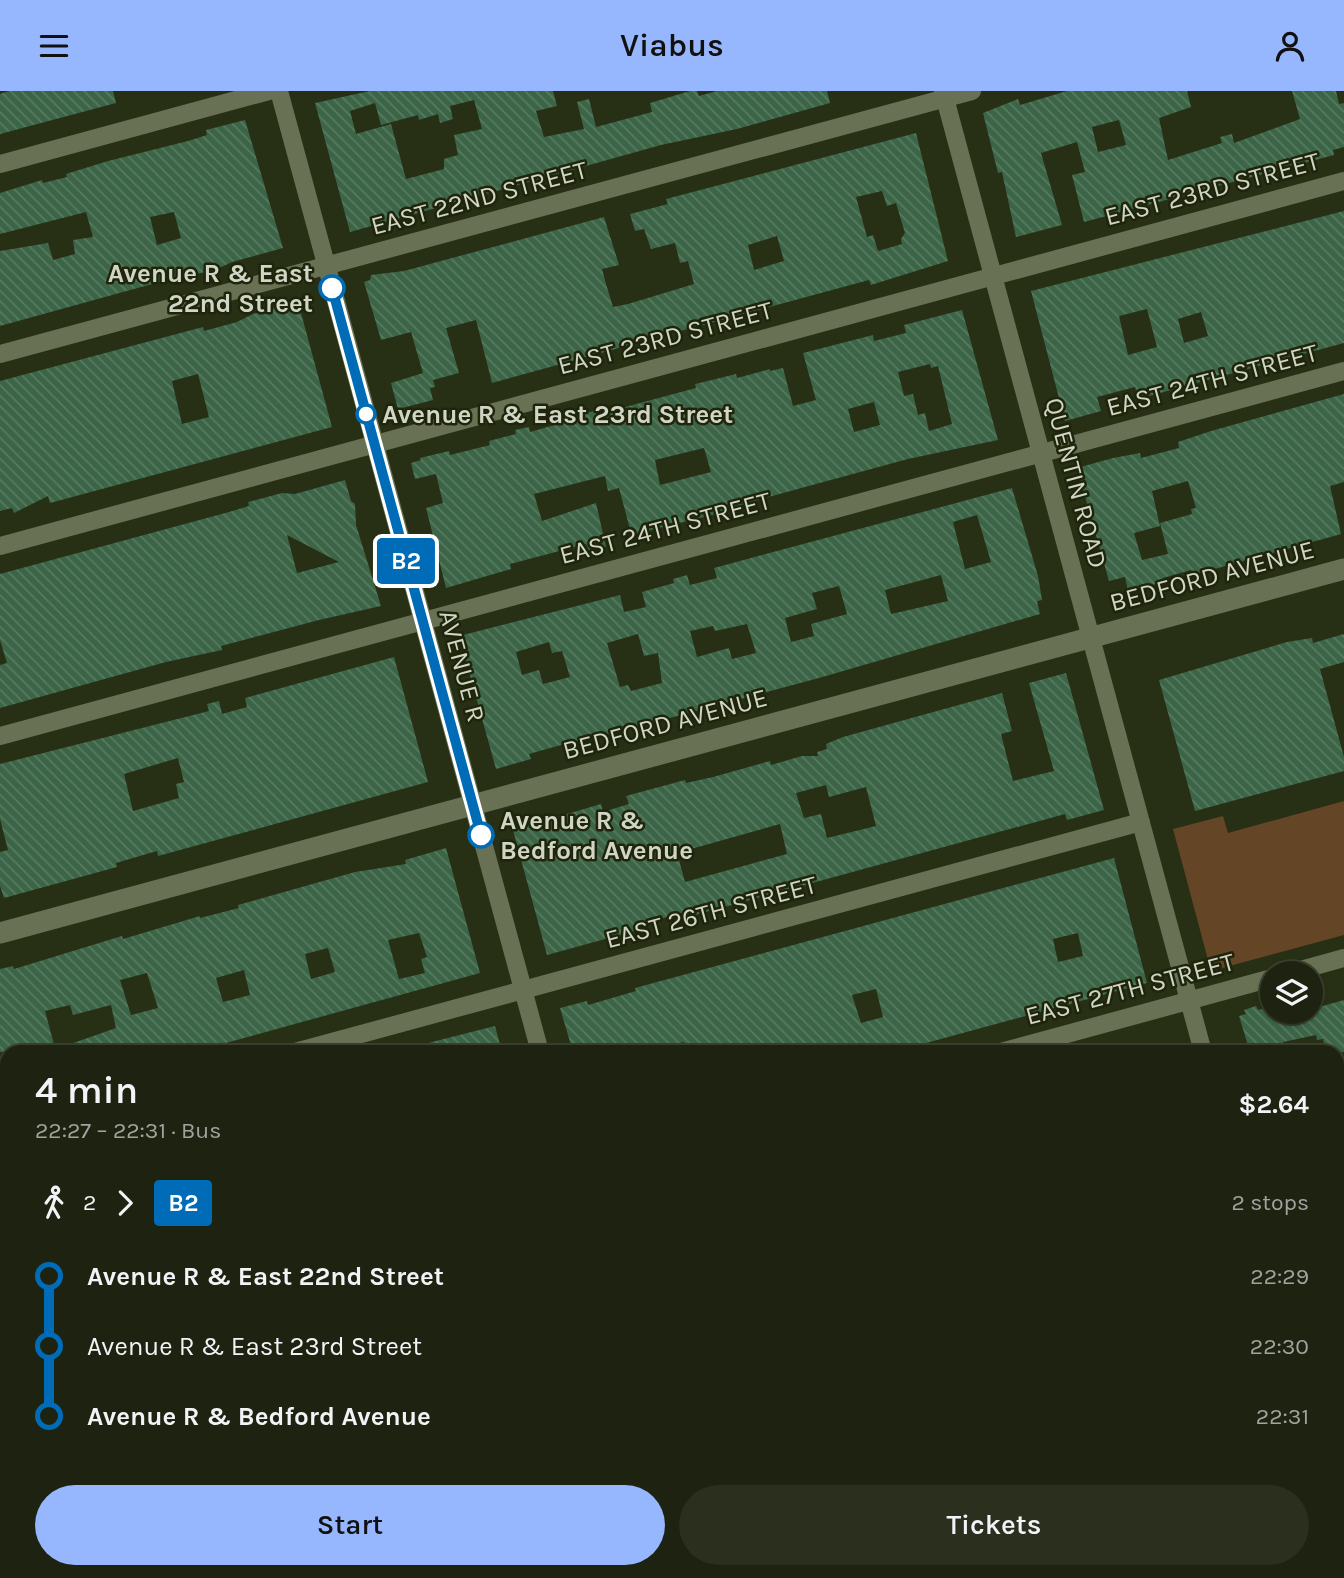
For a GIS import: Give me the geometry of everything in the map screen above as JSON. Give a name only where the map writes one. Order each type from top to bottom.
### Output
[{"type":"main road","name":"BEDFORD AVENUE","points":[[0,933],[1344,569]]},
{"type":"street","points":[[0,164],[269,91]]},
{"type":"street","name":"AVENUE R","points":[[279,91],[538,1045]]},
{"type":"street","name":"EAST 22ND STREET","points":[[0,354],[944,95],[972,91]]},
{"type":"street","name":"QUENTIN ROAD","points":[[944,95],[1201,1045]]},
{"type":"street","name":"EAST 23RD STREET","points":[[0,546],[1344,181]]},
{"type":"street","name":"EAST 24TH STREET","points":[[0,736],[1344,371]]},
{"type":"street","name":"EAST 26TH STREET","points":[[321,1045],[1141,822]]},
{"type":"street","points":[[1323,964],[1344,958]]},
{"type":"street","name":"EAST 27TH STREET","points":[[1025,1045],[1260,981]]},
{"type":"shaded area","points":[[1344,801],[1344,935],[1211,971],[1173,829],[1223,816],[1228,833]]},
{"type":"building","points":[[9,91],[113,91],[116,103],[0,134],[0,94]]},
{"type":"building","points":[[370,91],[553,91],[557,106],[536,111],[544,137],[584,129],[577,102],[589,99],[596,127],[652,112],[650,103],[690,91],[697,91],[699,96],[717,91],[827,91],[830,103],[737,129],[661,145],[350,232],[315,103]],"holes":[[[474,100],[482,129],[454,135],[458,155],[444,159],[444,169],[406,179],[391,124],[356,134],[350,111],[375,103],[381,125],[418,115],[419,120],[438,114],[440,123],[453,119],[450,106]]]},
{"type":"building","points":[[1067,91],[1187,91],[1191,107],[1159,118],[1168,160],[1222,143],[1220,137],[1232,134],[1234,143],[1300,119],[1292,91],[1336,91],[1339,104],[1344,103],[1344,147],[1333,150],[1334,155],[1084,222],[1072,175],[1085,172],[1077,142],[1041,153],[1062,225],[1016,237],[1002,172],[998,173],[983,113],[1018,99],[1020,105]],"holes":[[[1119,120],[1126,145],[1098,152],[1092,127]]]},
{"type":"building","points":[[245,120],[283,248],[232,262],[215,270],[163,281],[0,326],[0,251],[48,243],[53,260],[75,254],[73,240],[93,237],[86,212],[0,234],[0,193],[42,180],[43,183],[67,177],[66,174],[108,161],[188,141],[207,135],[206,130]],"holes":[[[174,212],[181,238],[157,245],[150,217]]]},
{"type":"building","points":[[916,133],[948,261],[871,285],[869,280],[673,333],[672,329],[638,338],[639,342],[492,383],[476,320],[446,328],[459,373],[433,380],[435,387],[430,388],[433,400],[398,409],[391,383],[423,373],[411,332],[381,340],[364,282],[370,280],[371,275],[404,271],[604,217],[619,265],[602,269],[606,284],[613,307],[628,304],[694,284],[688,261],[680,263],[675,243],[651,249],[644,229],[635,231],[630,214],[668,204],[666,199]],"holes":[[[882,191],[887,206],[896,203],[905,233],[901,239],[902,244],[878,251],[873,235],[867,237],[856,197]],[[777,236],[784,261],[754,270],[748,245]]]},
{"type":"building","points":[[1344,211],[1344,343],[1138,399],[1135,387],[1097,397],[1101,411],[1065,421],[1031,291]],"holes":[[[1147,309],[1157,347],[1128,355],[1119,316]],[[1201,312],[1208,336],[1184,343],[1178,319]]]},
{"type":"building","points":[[298,302],[332,427],[50,503],[48,496],[14,513],[12,508],[0,511],[0,381],[203,327],[204,331],[237,322],[253,314]],"holes":[[[198,374],[209,417],[182,424],[172,381]]]},
{"type":"building","points":[[962,310],[998,440],[908,459],[754,501],[728,511],[635,534],[633,528],[630,529],[619,488],[608,491],[605,476],[534,494],[542,521],[596,503],[606,547],[589,551],[586,544],[510,564],[511,569],[446,588],[426,508],[443,503],[436,474],[415,479],[411,463],[449,451],[450,455],[490,445],[489,441],[516,434],[515,430],[529,427],[530,432],[565,422],[564,418],[613,407],[614,410],[696,388],[695,384],[736,374],[737,378],[783,368],[793,406],[816,400],[803,353],[873,335],[874,341],[906,333],[904,325]],"holes":[[[930,364],[931,368],[938,366],[952,424],[929,431],[925,413],[918,415],[913,394],[904,396],[898,372]],[[874,402],[880,425],[854,432],[848,409]],[[704,448],[711,472],[660,485],[655,460]]]},
{"type":"building","points":[[1344,394],[1344,482],[1330,486],[1341,534],[1193,575],[1191,570],[1163,578],[1164,582],[1128,591],[1125,577],[1109,581],[1077,468],[1113,458],[1140,453],[1141,458],[1179,448],[1178,442]],"holes":[[[1188,481],[1196,508],[1191,509],[1192,514],[1160,523],[1168,554],[1142,560],[1134,533],[1160,526],[1152,491]]]},
{"type":"building","points":[[345,480],[351,501],[355,504],[356,525],[381,606],[221,646],[222,650],[166,662],[0,708],[0,665],[7,663],[0,640],[0,574],[229,512],[249,506],[248,502],[282,493],[295,494]],"holes":[[[287,535],[339,562],[297,573]]]},
{"type":"building","points":[[1012,488],[1038,576],[1042,600],[1037,601],[1040,614],[819,678],[529,754],[531,759],[496,769],[459,636],[620,595],[624,612],[646,607],[642,592],[674,583],[673,579],[687,575],[690,585],[717,578],[714,568]],"holes":[[[977,515],[991,562],[965,569],[953,522]],[[941,575],[948,601],[891,614],[885,590]],[[839,586],[847,614],[811,624],[814,636],[791,642],[785,618],[817,609],[812,593]],[[747,624],[756,653],[732,659],[729,648],[697,657],[690,631],[713,626],[715,631]],[[638,634],[644,656],[658,653],[662,683],[631,691],[628,685],[620,687],[607,643]],[[549,642],[552,653],[562,651],[570,677],[543,684],[539,670],[522,675],[516,652]]]},
{"type":"building","points":[[1344,634],[1344,662],[1320,669],[1344,757],[1344,771],[1195,811],[1159,680],[1287,642],[1312,638],[1313,643]]},
{"type":"building","points":[[394,657],[428,782],[158,856],[157,851],[116,863],[117,867],[4,898],[0,886],[0,852],[8,850],[0,819],[0,764],[209,711],[207,704],[219,701],[222,714],[247,707],[245,698]],"holes":[[[178,758],[184,782],[176,784],[179,798],[133,811],[124,774]]]},
{"type":"building","points":[[1066,673],[1104,810],[1067,820],[1065,814],[684,918],[683,913],[652,921],[637,926],[638,930],[547,955],[513,830],[601,804],[603,812],[629,804],[626,796],[685,780],[686,783],[713,777],[770,761],[771,765],[802,756],[818,756],[817,752],[827,749],[826,744],[843,737],[1002,693],[1012,731],[1001,734],[1013,781],[1054,771],[1029,683]],"holes":[[[826,785],[829,797],[866,787],[876,826],[827,838],[821,814],[804,818],[796,793]],[[780,824],[787,854],[685,882],[677,853]]]},
{"type":"building","points":[[446,848],[480,973],[218,1045],[68,1045],[116,1028],[111,1005],[73,1015],[70,1005],[45,1011],[54,1045],[0,1045],[0,969],[13,966],[14,969],[122,936],[123,939],[200,916],[239,908],[238,905],[355,872],[406,864],[405,860]],"holes":[[[419,933],[427,957],[421,959],[425,973],[399,979],[388,940]],[[328,948],[335,972],[311,979],[305,954]],[[244,970],[250,995],[223,1002],[216,978]],[[147,973],[158,1008],[131,1015],[120,980]]]},
{"type":"building","points":[[1114,858],[1147,983],[919,1045],[684,1045],[684,1042],[671,1045],[571,1045],[560,1008],[587,1001],[588,1005],[636,991],[635,988]],"holes":[[[1078,933],[1083,956],[1058,962],[1053,939]],[[876,989],[883,1017],[861,1023],[852,995]]]},
{"type":"building","points":[[1344,1000],[1344,1045],[1324,1045],[1323,1039],[1317,1040],[1316,1035],[1283,1042],[1284,1045],[1248,1045],[1239,1016],[1246,1014],[1244,1010],[1256,1006],[1260,1024],[1323,1024],[1323,1006]]},
{"type":"building","points":[[495,1026],[500,1045],[423,1045]]},
{"type":"bus line","name":"B2","points":[[332,288],[481,835]]},
{"type":"place","name":"Avenue R & East 22nd Street","points":[[332,288]]},
{"type":"place","name":"Avenue R & East 23rd Street","points":[[366,414]]},
{"type":"place","name":"Avenue R & Bedford Avenue","points":[[481,835]]}]
